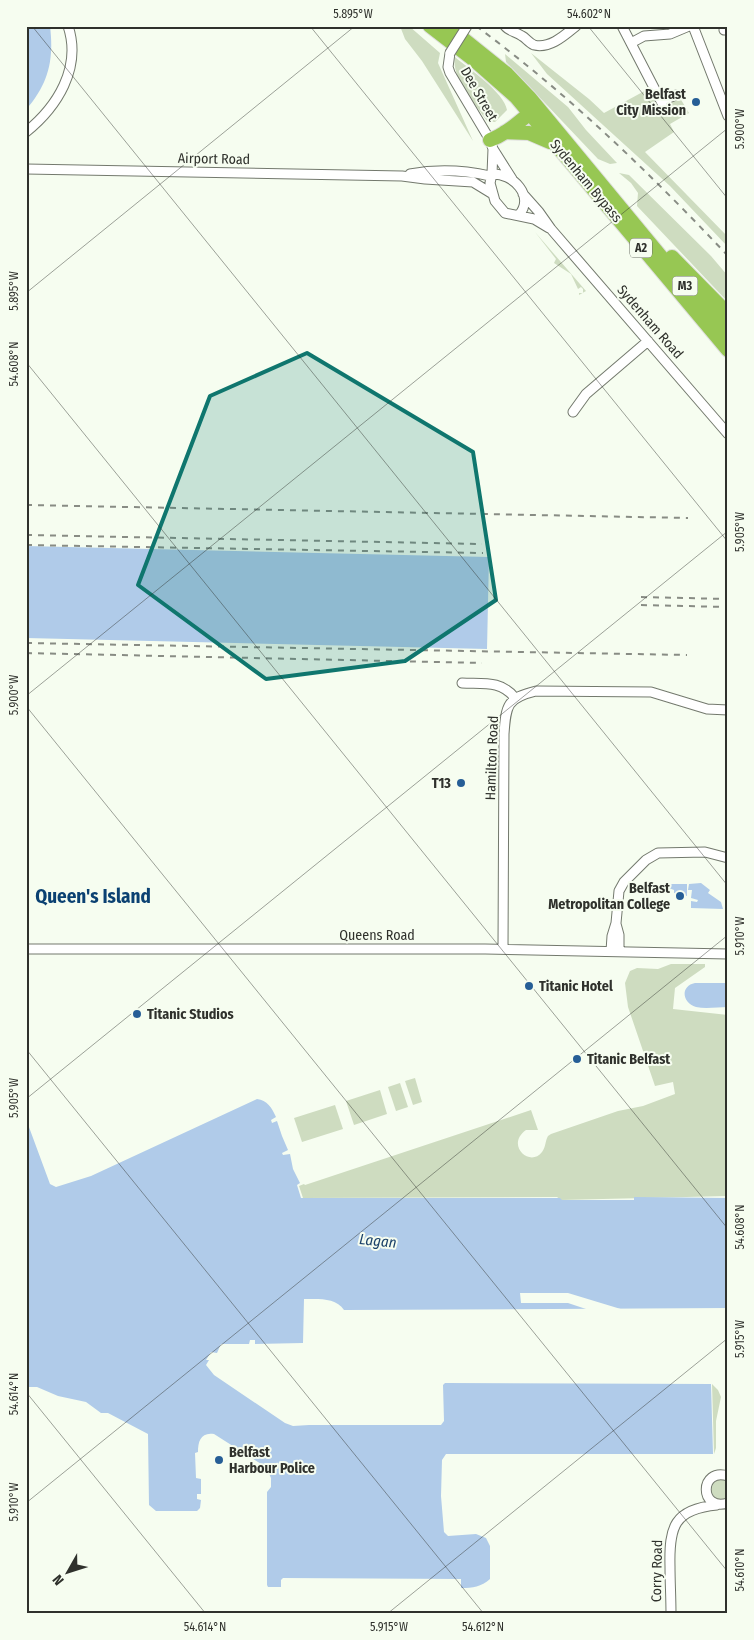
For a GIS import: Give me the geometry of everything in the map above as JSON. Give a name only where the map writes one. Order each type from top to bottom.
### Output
[{"type":"highway","name":"Sydenham Bypass","points":[[430,26],[533,110],[644,236]]},
{"type":"highway","name":"Sydenham Bypass","points":[[447,26],[507,74],[555,145],[728,350]]},
{"type":"highway","points":[[506,132],[516,109],[516,98]]},
{"type":"highway","points":[[491,144],[533,110]]},
{"type":"highway","points":[[506,132],[529,133],[555,145]]},
{"type":"highway","name":"A2","points":[[644,236],[662,247],[728,314]]},
{"type":"highway","name":"M3","points":[[644,236],[728,334]]},
{"type":"street","points":[[26,132],[48,112],[64,84],[72,61],[68,26]]},
{"type":"street","name":"Dee Street","points":[[467,26],[450,53],[448,67],[491,144],[523,194]]},
{"type":"street","points":[[505,26],[507,29],[523,36],[533,45],[541,46],[556,41],[576,26]]},
{"type":"street","points":[[622,26],[663,104],[676,95]]},
{"type":"street","points":[[631,43],[644,36],[670,34],[691,26],[727,114]]},
{"type":"street","points":[[491,144],[491,193]]},
{"type":"street","name":"Airport Road","points":[[26,169],[402,176],[473,182],[491,193]]},
{"type":"street","name":"Airport Road","points":[[402,176],[436,170],[470,171],[491,175],[502,174],[512,179]]},
{"type":"street","name":"Sydenham Road","points":[[491,193],[505,213],[534,220],[551,229]]},
{"type":"street","points":[[520,216],[524,207],[523,194]]},
{"type":"street","name":"Sydenham Road","points":[[523,194],[728,434]]},
{"type":"street","points":[[573,412],[586,394],[648,341]]},
{"type":"street","points":[[462,683],[495,684],[508,689],[516,698],[536,691],[651,692],[707,709],[728,710]]},
{"type":"street","name":"Hamilton Road","points":[[503,949],[505,718],[509,704],[516,698]]},
{"type":"street","points":[[615,951],[619,935],[616,923],[619,891],[624,882],[646,860],[658,853],[705,852],[728,858]]},
{"type":"street","name":"Queens Road","points":[[26,949],[503,949],[728,954]]},
{"type":"street","name":"Corry Road","points":[[671,1614],[669,1544],[671,1534],[680,1519],[694,1509],[706,1494],[707,1483],[712,1477],[728,1476]]},
{"type":"street","points":[[706,1494],[708,1498],[717,1504]]},
{"type":"street","points":[[694,1509],[717,1504],[728,1504]]},
{"type":"highlighted area","points":[[307,353],[473,452],[496,600],[405,661],[266,679],[138,585],[210,396]]},
{"type":"green space","points":[[400,26],[409,26],[440,53],[438,63],[473,141],[422,61],[405,39]]},
{"type":"green space","points":[[531,53],[604,113],[650,88],[662,111],[669,108],[668,104],[680,98],[689,113],[670,124],[674,132],[645,152],[728,237],[728,247],[670,186],[547,74]]},
{"type":"green space","points":[[505,54],[568,107],[586,130],[617,163],[610,164],[598,159],[506,62]]},
{"type":"green space","points":[[455,57],[477,74],[500,96],[507,110],[495,122],[487,121],[460,82],[455,65]]},
{"type":"green space","points":[[619,173],[629,175],[711,256],[728,276],[728,302],[637,206],[638,193],[631,183]]},
{"type":"green space","points":[[535,232],[586,291],[583,293],[581,287],[578,289],[571,274],[554,263],[556,259]]},
{"type":"green space","points":[[671,964],[705,964],[705,967],[675,988],[673,1009],[728,1015],[728,1196],[561,1200],[557,1197],[303,1198],[299,1186],[304,1184],[531,1110],[538,1130],[526,1130],[520,1136],[518,1142],[522,1153],[531,1157],[537,1156],[542,1152],[548,1136],[551,1134],[618,1111],[643,1106],[675,1094],[673,1082],[655,1086],[628,1007],[625,983],[630,971],[637,968],[658,969]]},
{"type":"green space","points":[[415,1078],[422,1102],[413,1105],[405,1081]]},
{"type":"green space","points":[[400,1083],[408,1107],[396,1111],[388,1087]]},
{"type":"green space","points":[[380,1090],[387,1114],[354,1125],[346,1101]]},
{"type":"green space","points":[[335,1105],[343,1129],[302,1142],[294,1118]]},
{"type":"green space","points":[[712,1384],[718,1390],[721,1397],[716,1421],[716,1448],[714,1454]]},
{"type":"green space","points":[[720,1479],[728,1481],[728,1499],[725,1500],[716,1499],[711,1492],[713,1483]]},
{"type":"water","points":[[26,26],[50,26],[51,50],[45,81],[26,110]]},
{"type":"water","points":[[26,546],[489,557],[487,649],[26,638]]},
{"type":"water","points":[[701,883],[710,890],[708,893],[721,902],[723,909],[691,908],[691,901],[697,902],[698,900],[691,898],[692,890],[688,890],[689,884]]},
{"type":"water","points":[[669,884],[687,884],[687,896],[674,893],[674,890],[669,888]]},
{"type":"water","points":[[695,983],[728,983],[728,1007],[704,1008],[691,1005],[686,998],[685,991],[687,987]]},
{"type":"water","name":"Lagan","points":[[257,1099],[269,1105],[276,1117],[271,1120],[272,1123],[277,1121],[288,1150],[282,1153],[283,1155],[290,1154],[293,1169],[300,1183],[297,1185],[301,1198],[560,1198],[562,1200],[634,1200],[634,1197],[728,1198],[728,1308],[344,1310],[341,1306],[331,1301],[304,1299],[303,1343],[255,1344],[255,1340],[250,1340],[249,1344],[221,1344],[217,1353],[211,1352],[206,1360],[209,1360],[206,1365],[214,1375],[285,1423],[293,1426],[441,1425],[444,1421],[443,1385],[445,1383],[711,1384],[713,1454],[446,1454],[442,1460],[441,1496],[444,1532],[448,1536],[476,1534],[486,1538],[490,1546],[490,1579],[480,1585],[469,1588],[461,1588],[461,1579],[283,1578],[281,1580],[281,1587],[268,1587],[267,1492],[271,1487],[271,1478],[266,1467],[214,1434],[206,1434],[201,1438],[198,1452],[195,1453],[196,1478],[201,1479],[201,1494],[197,1494],[197,1499],[201,1500],[200,1508],[197,1511],[156,1511],[149,1505],[148,1434],[108,1413],[101,1413],[86,1402],[58,1396],[37,1387],[26,1387],[26,1119],[50,1184],[56,1187],[91,1176]]},
{"type":"pier","points":[[520,1293],[568,1293],[624,1310],[589,1310],[568,1303],[521,1303]]},
{"type":"railway","points":[[476,26],[543,79],[607,135],[669,194],[728,256]]},
{"type":"railway","points":[[26,505],[688,518]]},
{"type":"railway","points":[[26,535],[482,544]]},
{"type":"railway","points":[[26,545],[483,553]]},
{"type":"railway","points":[[641,597],[728,599]]},
{"type":"railway","points":[[641,605],[728,607]]},
{"type":"railway","points":[[26,643],[687,655]]},
{"type":"railway","points":[[26,653],[482,663]]},
{"type":"place","name":"Belfast City Mission","points":[[696,102]]},
{"type":"place","name":"T13","points":[[461,783]]},
{"type":"place","name":"Belfast Metropolitan College","points":[[680,896]]},
{"type":"place","name":"Titanic Hotel","points":[[529,986]]},
{"type":"place","name":"Titanic Studios","points":[[137,1014]]},
{"type":"place","name":"Titanic Belfast","points":[[577,1059]]},
{"type":"place","name":"Belfast Harbour Police","points":[[219,1460]]},
{"type":"district","name":"Queen's Island","points":[[93,896]]}]
